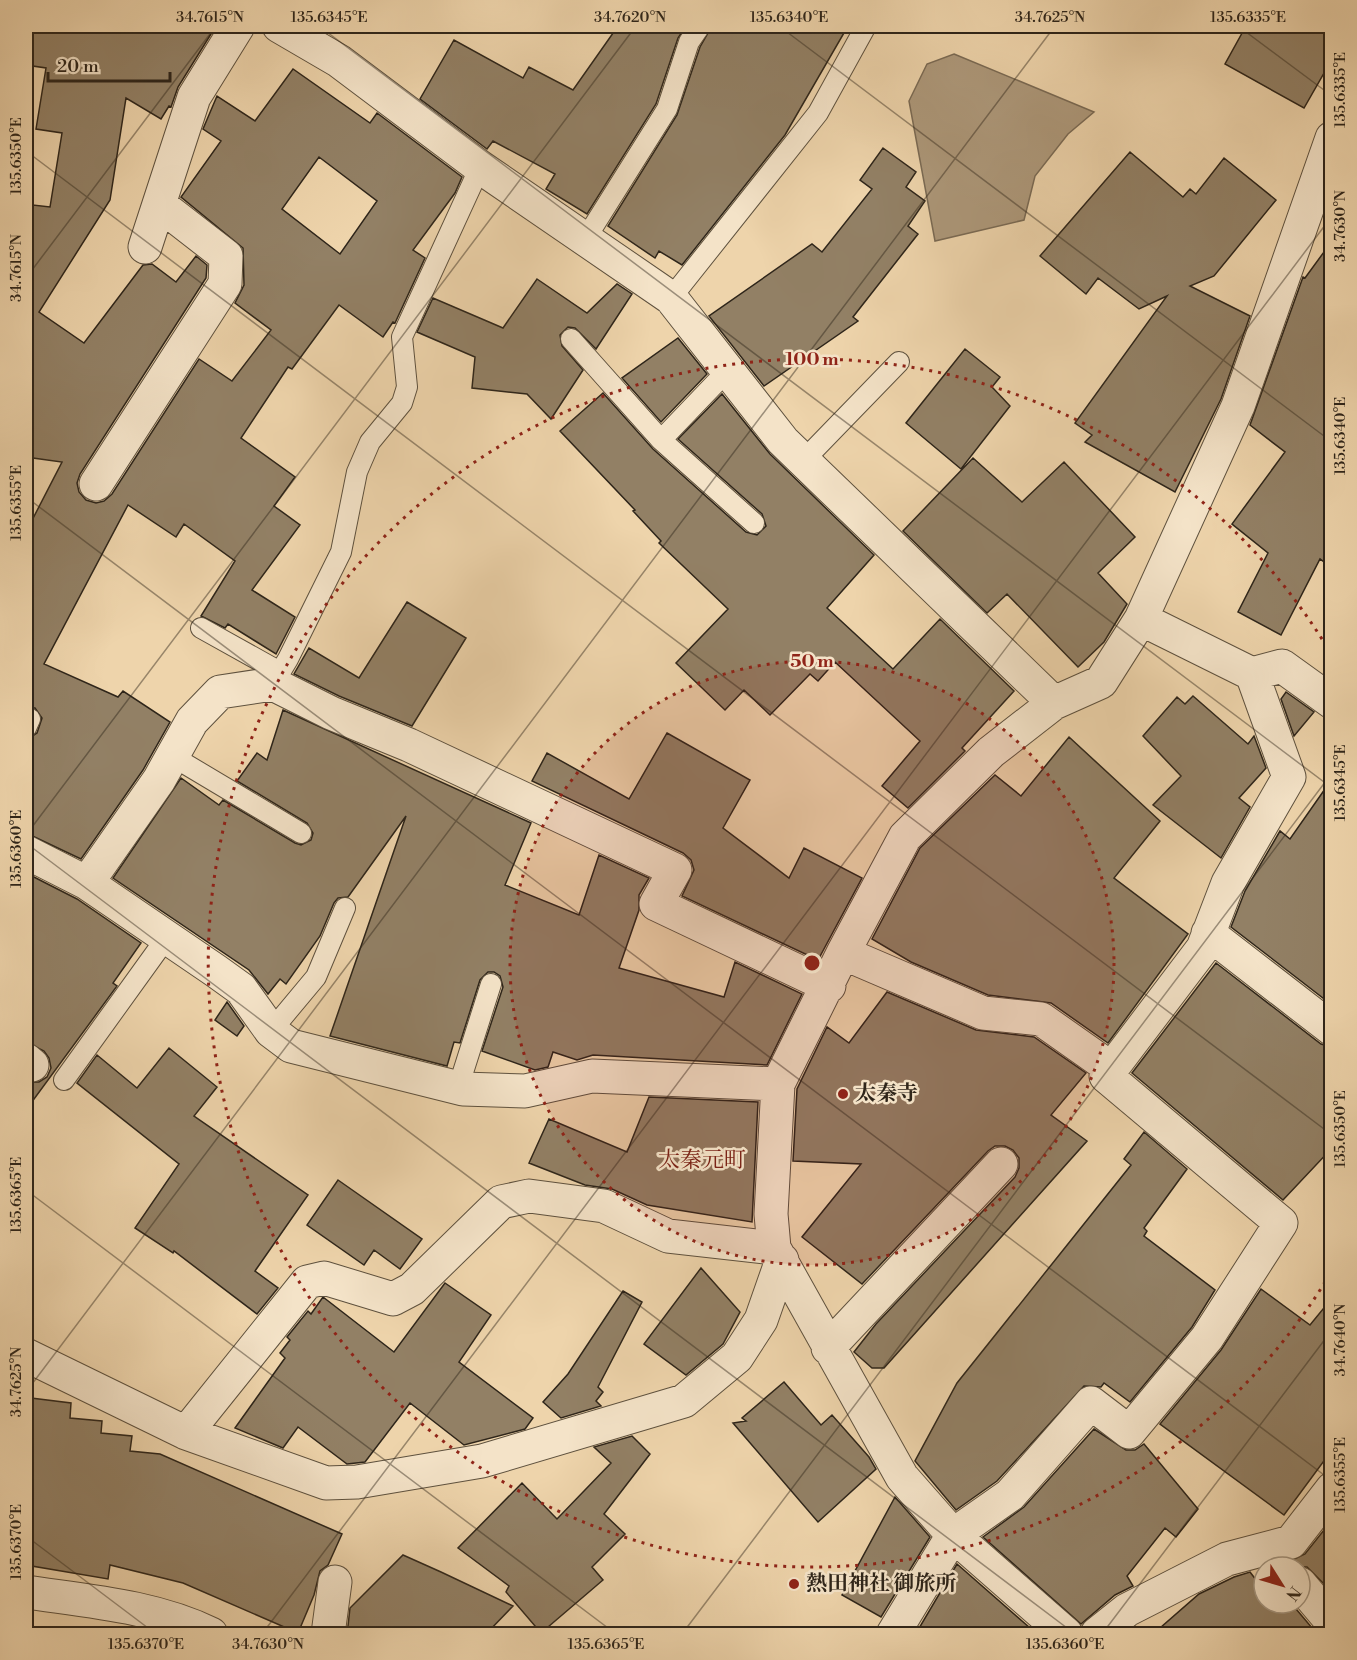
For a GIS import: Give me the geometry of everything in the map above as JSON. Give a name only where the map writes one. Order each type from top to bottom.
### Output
[{"type":"street","points":[[145,247],[194,97],[238,26]]},
{"type":"street","points":[[279,26],[339,61],[480,167],[671,298],[783,441],[1054,703]]},
{"type":"street","points":[[1066,1635],[953,1535],[902,1477],[828,1348],[778,1254],[771,1214],[778,1084],[829,986],[843,953],[905,837],[991,752],[1054,703],[1101,681],[1141,619],[1238,406],[1332,138]]},
{"type":"street","points":[[96,484],[225,284],[226,256],[159,204]]},
{"type":"street","points":[[1141,619],[1252,674],[1282,666],[1332,702]]},
{"type":"street","points":[[893,1635],[953,1535],[1010,1495],[1091,1403],[1129,1432],[1207,1338],[1281,1223],[1106,1076],[1203,948],[1228,883],[1289,777],[1252,674]]},
{"type":"street","points":[[87,883],[159,780],[192,721],[220,692],[277,678],[331,713],[409,746],[675,870],[656,904],[829,986]]},
{"type":"street","points":[[26,852],[87,883],[241,989],[271,1031],[291,1046],[458,1088],[525,1091],[592,1076],[778,1084]]},
{"type":"street","points":[[1208,933],[1332,1029]]},
{"type":"street","points":[[843,953],[983,1013],[1041,1020],[1112,1069]]},
{"type":"street","points":[[828,1348],[1001,1164]]},
{"type":"street","points":[[186,1433],[307,1282],[324,1278],[393,1299],[412,1289],[501,1202],[529,1196],[604,1206],[668,1236],[778,1254]]},
{"type":"street","points":[[26,1355],[186,1433],[326,1483],[357,1482],[482,1461],[684,1401],[737,1358],[761,1320],[778,1254]]},
{"type":"street","points":[[1280,1555],[1332,1489]]},
{"type":"street","points":[[1097,1635],[1127,1610],[1217,1564],[1252,1560]]},
{"type":"street","points":[[328,1635],[335,1582]]},
{"type":"street","points":[[26,1592],[135,1622],[192,1625],[211,1635]]},
{"type":"street","points":[[1312,1598],[1332,1622]]},
{"type":"lane","points":[[586,238],[667,109],[689,42],[700,26]]},
{"type":"lane","points":[[671,298],[818,113],[866,26]]},
{"type":"lane","points":[[201,628],[277,678],[341,552],[357,472],[370,442],[402,403],[407,387],[402,337],[480,167]]},
{"type":"lane","points":[[571,339],[661,440],[754,524]]},
{"type":"lane","points":[[804,460],[899,362]]},
{"type":"lane","points":[[661,440],[728,370]]},
{"type":"lane","points":[[172,756],[301,833]]},
{"type":"lane","points":[[271,1031],[316,977],[345,908]]},
{"type":"lane","points":[[64,1080],[167,937]]},
{"type":"lane","points":[[458,1088],[491,984]]},
{"type":"shaded area","points":[[954,54],[1094,112],[1068,134],[1035,176],[1024,220],[935,241],[909,101],[927,64]]},
{"type":"building","points":[[26,26],[216,26],[178,87],[171,107],[169,106],[161,119],[126,98],[110,200],[39,312],[84,343],[143,265],[152,264],[176,282],[196,256],[207,265],[206,278],[80,474],[77,483],[79,492],[86,500],[96,503],[104,501],[112,494],[199,359],[232,381],[271,330],[235,303],[244,285],[243,248],[181,197],[221,141],[203,129],[217,96],[255,121],[293,69],[370,123],[377,113],[462,177],[455,193],[413,250],[425,258],[395,323],[393,322],[383,337],[339,305],[292,369],[288,367],[241,438],[295,477],[274,506],[300,525],[252,590],[295,617],[276,654],[228,624],[225,628],[201,616],[235,561],[184,524],[176,537],[128,505],[44,664],[118,697],[123,691],[170,722],[143,770],[81,859],[26,833],[26,740],[37,733],[42,718],[35,708],[26,708],[26,532],[62,462],[26,457],[26,255],[33,205],[50,207],[62,133],[36,129],[46,68],[26,65]],"holes":[[[319,157],[377,201],[340,254],[282,209]]]},
{"type":"building","points":[[618,26],[686,26],[678,38],[656,104],[587,214],[546,189],[555,174],[493,141],[487,149],[420,99],[454,40],[523,78],[529,67],[573,90]]},
{"type":"building","points":[[712,26],[848,26],[785,135],[682,265],[659,251],[655,258],[608,226],[677,115],[700,47]]},
{"type":"building","points":[[1246,26],[1332,26],[1332,59],[1304,108],[1225,64]]},
{"type":"building","points":[[883,148],[916,172],[906,187],[925,201],[908,226],[918,234],[853,317],[858,321],[764,386],[709,316],[812,244],[822,252],[872,189],[860,180]]},
{"type":"building","points":[[1130,152],[1183,197],[1190,189],[1196,194],[1224,158],[1276,200],[1214,276],[1190,286],[1250,316],[1221,399],[1175,492],[1085,442],[1092,435],[1075,423],[1167,296],[1139,309],[1098,278],[1086,294],[1040,256]]},
{"type":"building","points":[[1332,241],[1332,568],[1320,559],[1281,635],[1238,612],[1268,553],[1232,524],[1285,452],[1250,425],[1303,277],[1305,278]]},
{"type":"building","points":[[537,279],[587,313],[617,284],[632,294],[596,349],[575,328],[568,327],[560,335],[562,346],[583,370],[551,419],[527,394],[472,388],[475,357],[417,332],[433,298],[503,328]]},
{"type":"building","points":[[678,338],[707,374],[661,422],[622,378]]},
{"type":"building","points":[[965,349],[1000,377],[992,387],[1010,406],[961,469],[906,423]]},
{"type":"building","points":[[603,393],[653,449],[746,532],[757,535],[766,526],[762,514],[678,439],[722,394],[770,454],[874,555],[827,608],[893,669],[940,619],[1014,691],[962,748],[965,751],[908,808],[882,786],[920,741],[835,662],[818,681],[810,674],[770,715],[744,690],[725,710],[676,663],[728,609],[659,543],[661,541],[633,511],[635,510],[560,431]]},
{"type":"building","points":[[973,458],[1022,502],[1064,462],[1135,537],[1098,573],[1127,604],[1104,642],[1078,667],[1007,594],[987,613],[903,531]]},
{"type":"building","points":[[407,602],[466,638],[412,726],[339,696],[294,674],[309,648],[359,678]]},
{"type":"building","points":[[1286,692],[1314,712],[1294,736],[1281,699]]},
{"type":"building","points":[[1193,696],[1248,744],[1254,736],[1266,768],[1239,798],[1250,807],[1221,858],[1153,805],[1181,776],[1143,736],[1177,697],[1185,704]]},
{"type":"building","points":[[283,710],[531,823],[505,885],[579,915],[599,855],[649,878],[639,895],[639,910],[619,968],[724,997],[735,962],[802,994],[767,1065],[593,1055],[577,1060],[553,1052],[548,1067],[535,1070],[482,1051],[503,987],[500,976],[494,972],[488,972],[480,980],[460,1043],[454,1042],[447,1066],[330,1036],[406,816],[348,897],[338,898],[334,903],[320,936],[286,984],[280,979],[268,994],[249,970],[113,878],[181,778],[219,805],[223,800],[295,843],[301,845],[311,840],[313,833],[307,823],[237,781],[257,753],[267,760]]},
{"type":"building","points":[[667,733],[750,780],[723,828],[789,878],[804,848],[862,878],[818,960],[682,896],[694,870],[691,860],[683,853],[532,781],[547,753],[629,799]]},
{"type":"building","points":[[1069,737],[1160,821],[1114,878],[1188,934],[1108,1043],[1051,1003],[988,995],[911,962],[872,939],[920,848],[995,775],[1021,796]]},
{"type":"building","points":[[1332,779],[1332,1005],[1231,927],[1245,891],[1280,831],[1290,839]]},
{"type":"building","points":[[26,873],[77,899],[141,943],[113,983],[117,986],[26,1110],[26,1082],[39,1082],[47,1077],[51,1068],[49,1058],[44,1051],[26,1042]]},
{"type":"building","points":[[1216,963],[1321,1044],[1332,1047],[1332,1148],[1283,1200],[1132,1073]]},
{"type":"building","points":[[887,992],[976,1030],[1034,1037],[1086,1073],[1051,1115],[1087,1141],[884,1368],[872,1368],[854,1352],[876,1324],[1015,1177],[1019,1168],[1019,1158],[1013,1150],[1005,1146],[995,1146],[988,1151],[862,1284],[802,1237],[861,1164],[793,1161],[797,1089],[827,1027],[849,1043]]},
{"type":"building","points":[[227,1002],[244,1026],[237,1036],[215,1020]]},
{"type":"building","points":[[169,1048],[217,1087],[194,1116],[308,1195],[255,1271],[278,1288],[257,1314],[174,1251],[173,1253],[135,1228],[179,1164],[77,1083],[97,1055],[137,1088]]},
{"type":"building","points":[[649,1097],[758,1102],[752,1222],[647,1205],[612,1189],[585,1185],[529,1163],[549,1119],[627,1152]]},
{"type":"building","points":[[1144,1132],[1187,1169],[1144,1228],[1147,1231],[1144,1236],[1215,1290],[1192,1327],[1130,1402],[1104,1383],[1101,1387],[1084,1386],[997,1481],[956,1510],[915,1461],[957,1383],[1131,1165],[1124,1159]]},
{"type":"building","points":[[338,1180],[422,1239],[400,1269],[374,1250],[364,1265],[307,1225]]},
{"type":"building","points":[[701,1268],[740,1312],[723,1344],[686,1375],[644,1344]]},
{"type":"building","points":[[445,1283],[491,1315],[459,1362],[533,1418],[525,1429],[464,1445],[410,1403],[365,1462],[347,1464],[298,1427],[283,1448],[235,1428],[285,1358],[280,1353],[290,1340],[287,1337],[308,1311],[311,1314],[323,1297],[394,1352]]},
{"type":"building","points":[[1261,1289],[1310,1325],[1332,1298],[1332,1450],[1284,1515],[1160,1424],[1221,1350]]},
{"type":"building","points":[[623,1291],[642,1302],[598,1387],[603,1392],[596,1401],[601,1406],[561,1418],[543,1402],[568,1374]]},
{"type":"building","points":[[784,1382],[821,1425],[832,1415],[869,1457],[876,1469],[818,1522],[733,1423],[746,1421],[742,1418]]},
{"type":"building","points":[[31,1398],[71,1403],[70,1418],[102,1421],[101,1433],[132,1436],[130,1451],[160,1454],[342,1534],[328,1565],[320,1571],[314,1595],[298,1633],[183,1583],[110,1565],[108,1579],[26,1565],[26,1450]]},
{"type":"building","points":[[1094,1429],[1126,1450],[1135,1450],[1144,1444],[1198,1509],[1176,1537],[1165,1528],[1127,1576],[1133,1586],[1115,1595],[1081,1624],[983,1537],[1024,1507]]},
{"type":"building","points":[[632,1436],[650,1454],[604,1514],[625,1534],[592,1567],[603,1580],[541,1633],[506,1592],[509,1586],[458,1548],[522,1483],[557,1519],[611,1463],[594,1447]]},
{"type":"building","points":[[895,1497],[930,1537],[881,1617],[842,1595]]},
{"type":"building","points":[[1332,1520],[1332,1592],[1312,1572],[1312,1555],[1303,1555]]},
{"type":"building","points":[[403,1555],[513,1606],[485,1635],[347,1635],[350,1608]]},
{"type":"building","points":[[957,1564],[1038,1635],[915,1635]]},
{"type":"building","points":[[1250,1572],[1252,1575],[1252,1615],[1301,1615],[1318,1635],[1152,1635],[1199,1594]]},
{"type":"place","name":"太秦寺","points":[[843,1094]]},
{"type":"place","name":"熱田神社 御旅所","points":[[794,1584]]},
{"type":"district","name":"太秦元町","points":[[702,1160]]}]
